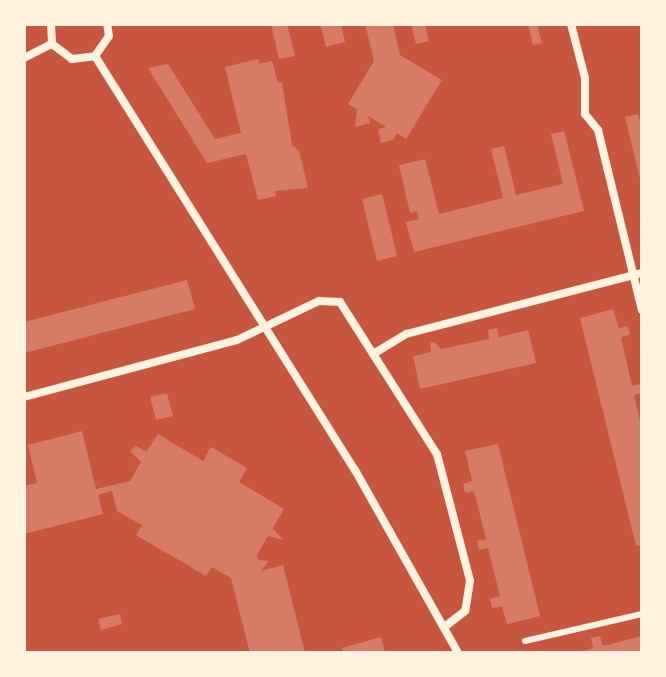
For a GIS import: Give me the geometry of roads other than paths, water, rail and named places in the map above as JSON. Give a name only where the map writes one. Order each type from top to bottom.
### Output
[{"type":"street","points":[[51,24],[52,44]]},
{"type":"street","points":[[52,44],[72,59],[95,56],[109,36],[107,24]]},
{"type":"street","points":[[571,24],[585,78],[585,114],[598,130],[638,274],[642,310]]},
{"type":"street","points":[[24,58],[52,44]]},
{"type":"street","points":[[95,56],[265,325],[446,626],[458,653]]},
{"type":"street","points":[[373,354],[406,334],[638,274]]},
{"type":"street","points":[[24,397],[237,340],[319,301],[340,302],[437,454],[445,478],[470,581],[465,611],[446,626]]},
{"type":"lane","points":[[525,641],[642,614]]}]
